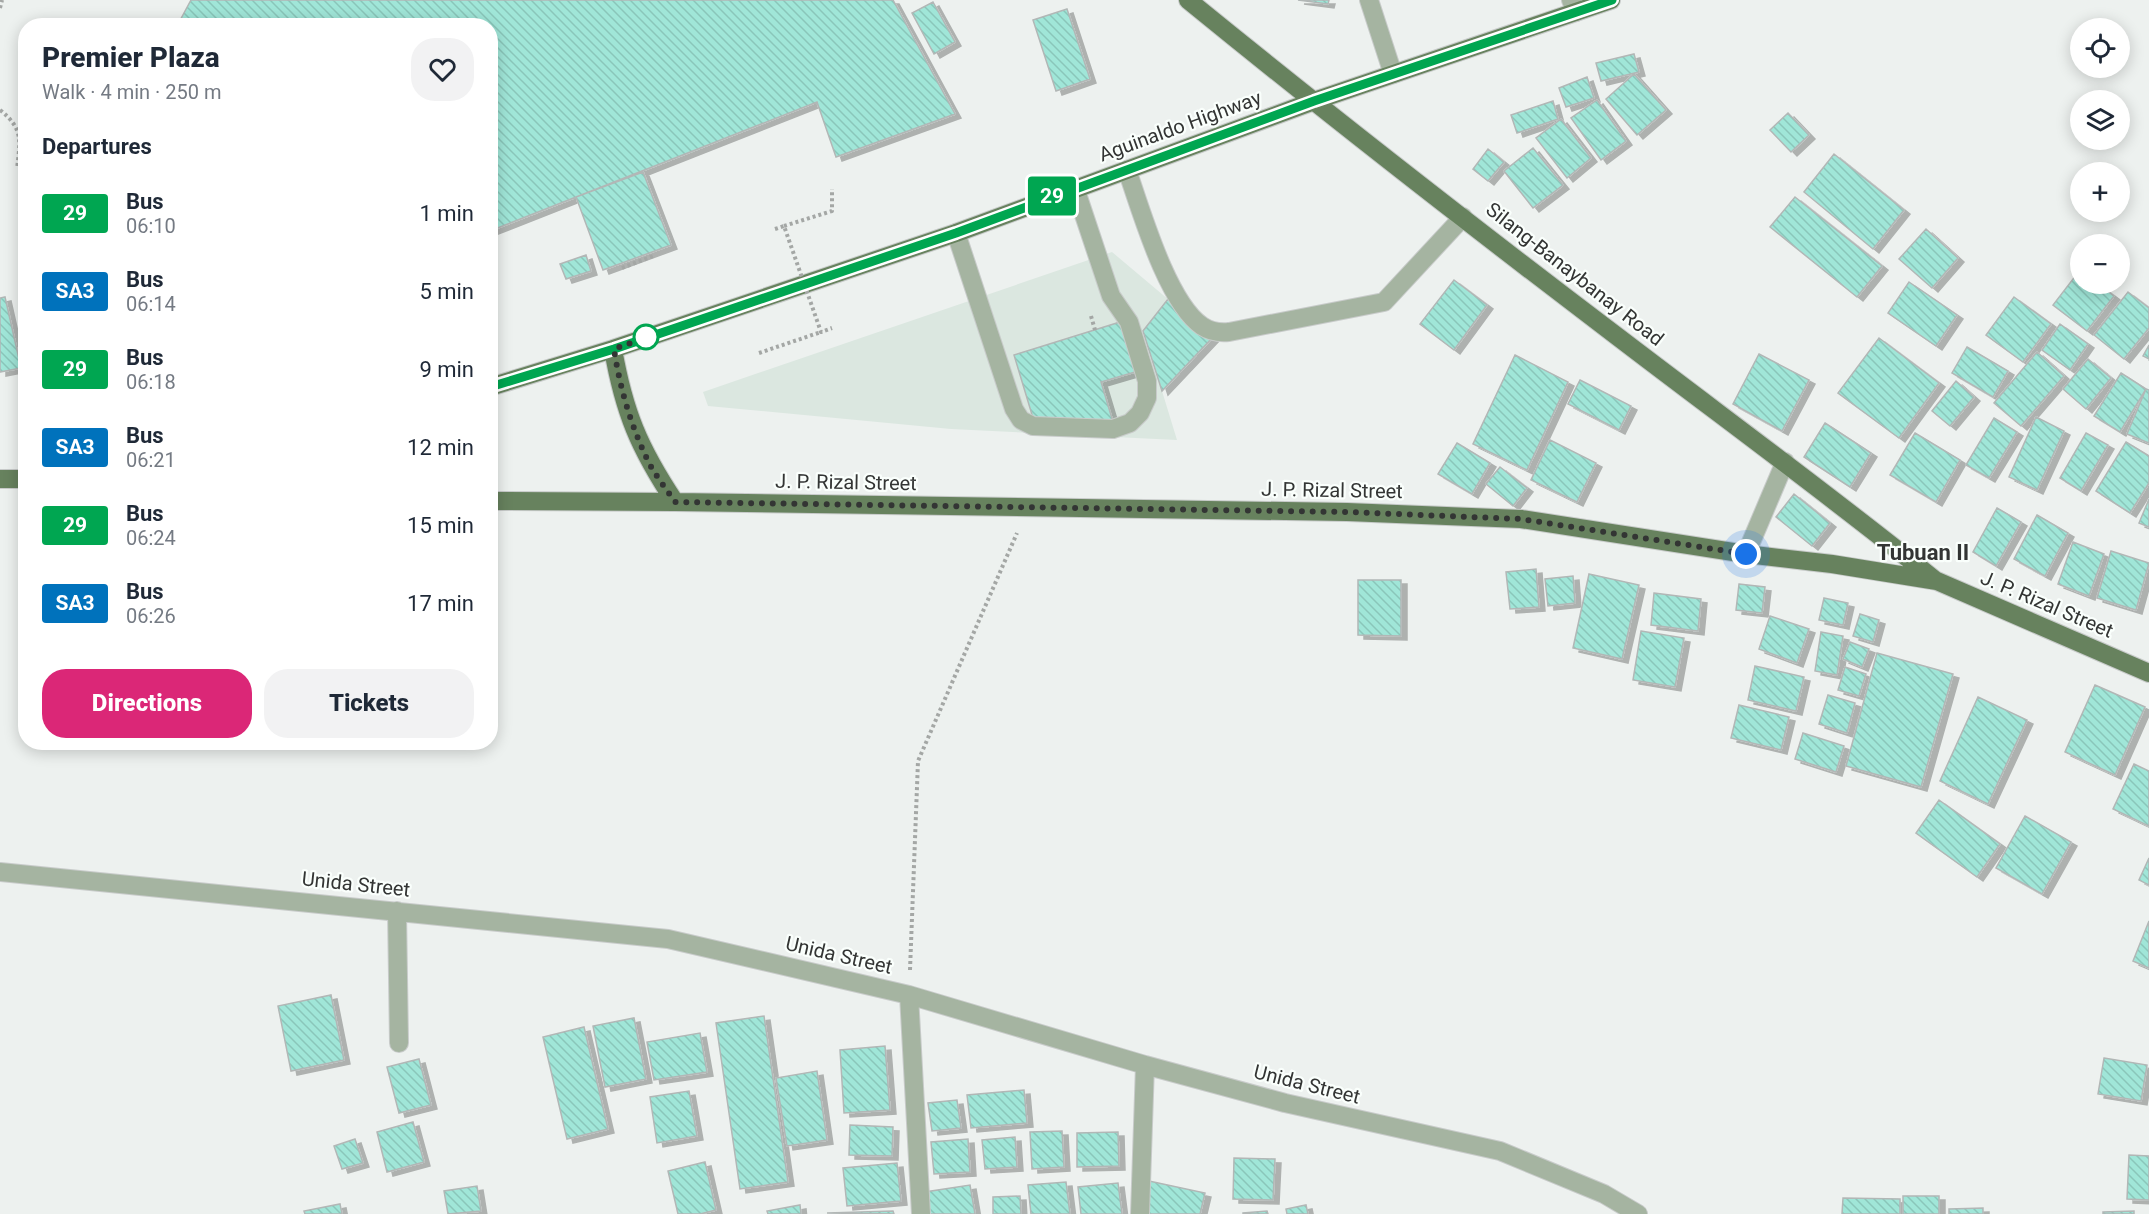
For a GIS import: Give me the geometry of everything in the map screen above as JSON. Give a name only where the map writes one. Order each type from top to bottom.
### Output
[{"type":"main road","name":"Silang-Banaybanay Road","points":[[1188,0],[1463,217],[1785,462],[1937,581]]},
{"type":"main road","name":"Aguinaldo Highway","points":[[498,385],[614,349],[956,233],[1573,6],[1604,1]]},
{"type":"main road","points":[[614,349],[627,414],[650,465],[675,502]]},
{"type":"main road","points":[[0,479],[18,479]]},
{"type":"main road","name":"J. P. Rizal Street","points":[[498,501],[1347,512],[1521,519],[1937,581],[2149,673]]},
{"type":"street","points":[[1368,0],[1393,74]]},
{"type":"street","points":[[1127,170],[1151,241],[1167,277],[1186,311],[1200,325],[1215,332],[1229,332],[1383,302],[1463,217]]},
{"type":"street","points":[[956,233],[1014,409],[1021,420],[1033,426],[1113,429],[1130,423],[1140,413],[1147,398],[1147,381],[1129,321],[1111,296],[1075,188]]},
{"type":"street","points":[[1746,554],[1785,462]]},
{"type":"street","name":"Unida Street","points":[[0,872],[668,939],[909,995],[1145,1065],[1285,1103],[1500,1151],[1604,1194],[1638,1214]]},
{"type":"street","points":[[397,911],[399,1043]]},
{"type":"street","points":[[909,995],[921,1214]]},
{"type":"street","points":[[1140,1214],[1145,1065]]},
{"type":"path","points":[[0,8],[2,0]]},
{"type":"path","points":[[0,110],[13,120],[18,134]]},
{"type":"path","points":[[17,169],[18,159]]},
{"type":"path","points":[[775,229],[832,211],[832,189]]},
{"type":"path","points":[[784,226],[822,332]]},
{"type":"path","points":[[622,268],[653,256]]},
{"type":"path","points":[[759,353],[832,328]]},
{"type":"path","points":[[909,995],[918,761],[1028,508]]},
{"type":"shaded area","points":[[1112,252],[1213,337],[1162,391],[1177,440],[951,429],[708,406],[703,392]]},
{"type":"building","points":[[191,0],[893,0],[955,114],[836,157],[817,102],[498,228],[498,18],[181,18]]},
{"type":"building","points":[[1298,0],[1329,0],[1328,4]]},
{"type":"building","points":[[933,2],[955,42],[934,54],[912,13]]},
{"type":"building","points":[[1067,9],[1090,79],[1056,91],[1033,20]]},
{"type":"building","points":[[1634,54],[1639,72],[1601,81],[1596,63]]},
{"type":"building","points":[[1634,74],[1666,110],[1637,135],[1606,99]]},
{"type":"building","points":[[1587,77],[1594,98],[1566,107],[1559,88]]},
{"type":"building","points":[[1597,100],[1626,141],[1601,160],[1571,118]]},
{"type":"building","points":[[1553,101],[1558,119],[1517,133],[1511,115]]},
{"type":"building","points":[[1788,113],[1809,135],[1791,152],[1770,130]]},
{"type":"building","points":[[1561,119],[1591,158],[1567,178],[1536,138]]},
{"type":"building","points":[[1533,148],[1563,185],[1533,208],[1504,171]]},
{"type":"building","points":[[1488,149],[1504,162],[1488,181],[1473,169]]},
{"type":"building","points":[[1834,154],[1904,210],[1873,249],[1804,192]]},
{"type":"building","points":[[643,172],[671,245],[603,270],[576,197]]},
{"type":"building","points":[[1795,197],[1882,266],[1857,297],[1770,227]]},
{"type":"building","points":[[1926,229],[1958,258],[1932,288],[1899,259]]},
{"type":"building","points":[[586,255],[591,271],[566,279],[560,264]]},
{"type":"building","points":[[1454,280],[1487,305],[1454,350],[1420,324]]},
{"type":"building","points":[[1909,282],[1957,315],[1936,346],[1888,313]]},
{"type":"building","points":[[2070,283],[2070,294],[2111,294],[2114,296],[2087,331],[2053,305]]},
{"type":"building","points":[[2126,294],[2130,294],[2149,308],[2149,328],[2124,359],[2094,335]]},
{"type":"building","points":[[5,297],[18,355],[18,369],[0,372],[0,298]]},
{"type":"building","points":[[2014,297],[2051,324],[2023,362],[1986,335]]},
{"type":"building","points":[[1168,299],[1213,337],[1162,391],[1143,331]]},
{"type":"building","points":[[1120,322],[1135,372],[1101,382],[1113,422],[1033,418],[1014,355]]},
{"type":"building","points":[[2060,324],[2088,344],[2070,370],[2042,350]]},
{"type":"building","points":[[1879,338],[1939,383],[1899,438],[1838,393]]},
{"type":"building","points":[[2149,345],[2149,359],[2143,356]]},
{"type":"building","points":[[1967,347],[2008,371],[1993,397],[1952,373]]},
{"type":"building","points":[[2037,352],[2064,376],[2021,426],[1994,403]]},
{"type":"building","points":[[1759,354],[1809,380],[1782,431],[1733,404]]},
{"type":"building","points":[[1515,355],[1568,382],[1527,470],[1473,444]]},
{"type":"building","points":[[2088,359],[2111,378],[2086,409],[2063,389]]},
{"type":"building","points":[[2121,373],[2146,389],[2120,432],[2094,416]]},
{"type":"building","points":[[1580,380],[1631,406],[1619,430],[1568,404]]},
{"type":"building","points":[[1956,381],[1974,397],[1950,426],[1932,411]]},
{"type":"building","points":[[2146,389],[2149,390],[2149,443],[2127,434]]},
{"type":"building","points":[[2036,417],[2064,431],[2037,490],[2009,477]]},
{"type":"building","points":[[1994,418],[2017,432],[1989,478],[1966,465]]},
{"type":"building","points":[[1825,423],[1871,453],[1850,487],[1804,457]]},
{"type":"building","points":[[1915,433],[1960,460],[1936,502],[1890,475]]},
{"type":"building","points":[[2086,433],[2108,445],[2081,491],[2060,478]]},
{"type":"building","points":[[1550,440],[1596,463],[1577,502],[1531,480]]},
{"type":"building","points":[[2126,442],[2149,456],[2149,483],[2130,513],[2096,491]]},
{"type":"building","points":[[1457,443],[1490,463],[1472,494],[1438,474]]},
{"type":"building","points":[[1500,467],[1527,488],[1513,506],[1486,484]]},
{"type":"building","points":[[1794,494],[1830,523],[1812,546],[1776,517]]},
{"type":"building","points":[[2149,499],[2149,527],[2139,523]]},
{"type":"building","points":[[1997,508],[2021,522],[1996,566],[1973,552]]},
{"type":"building","points":[[2037,515],[2068,533],[2045,576],[2014,559]]},
{"type":"building","points":[[2073,542],[2104,554],[2089,596],[2058,584]]},
{"type":"building","points":[[2111,551],[2149,563],[2136,610],[2097,598]]},
{"type":"building","points":[[1536,569],[1539,607],[1510,609],[1506,572]]},
{"type":"building","points":[[1589,574],[1639,585],[1622,659],[1573,648]]},
{"type":"building","points":[[1573,576],[1575,603],[1548,606],[1545,579]]},
{"type":"building","points":[[1358,580],[1401,580],[1401,636],[1358,635]]},
{"type":"building","points":[[1739,584],[1765,587],[1762,613],[1736,610]]},
{"type":"building","points":[[1654,593],[1701,599],[1698,631],[1651,625]]},
{"type":"building","points":[[1824,598],[1848,603],[1843,625],[1819,620]]},
{"type":"building","points":[[1860,614],[1879,620],[1873,642],[1853,636]]},
{"type":"building","points":[[1770,616],[1809,629],[1797,663],[1759,649]]},
{"type":"building","points":[[1641,631],[1684,638],[1675,687],[1633,680]]},
{"type":"building","points":[[1821,632],[1843,636],[1837,675],[1815,671]]},
{"type":"building","points":[[1850,642],[1869,649],[1862,667],[1843,659]]},
{"type":"building","points":[[1877,653],[1953,674],[1921,787],[1846,766]]},
{"type":"building","points":[[1755,666],[1804,677],[1796,711],[1748,700]]},
{"type":"building","points":[[1845,667],[1866,674],[1859,696],[1838,690]]},
{"type":"building","points":[[2095,685],[2145,707],[2115,775],[2065,752]]},
{"type":"building","points":[[1828,695],[1855,703],[1847,733],[1819,724]]},
{"type":"building","points":[[1978,697],[2027,720],[1988,804],[1940,781]]},
{"type":"building","points":[[1739,705],[1789,717],[1781,750],[1731,738]]},
{"type":"building","points":[[1803,733],[1844,746],[1836,772],[1795,759]]},
{"type":"building","points":[[2134,764],[2149,771],[2149,826],[2113,809]]},
{"type":"building","points":[[1939,800],[2000,844],[1977,877],[1916,833]]},
{"type":"building","points":[[2025,816],[2071,842],[2042,894],[1996,868]]},
{"type":"building","points":[[2149,858],[2149,885],[2139,880]]},
{"type":"building","points":[[2149,921],[2149,968],[2133,961]]},
{"type":"building","points":[[331,995],[344,1060],[291,1071],[278,1006]]},
{"type":"building","points":[[764,1016],[788,1182],[740,1189],[716,1023]]},
{"type":"building","points":[[634,1018],[646,1079],[605,1087],[593,1026]]},
{"type":"building","points":[[584,1027],[608,1129],[567,1139],[543,1037]]},
{"type":"building","points":[[700,1033],[707,1072],[654,1080],[647,1042]]},
{"type":"building","points":[[885,1046],[890,1110],[844,1113],[840,1050]]},
{"type":"building","points":[[2104,1058],[2147,1065],[2141,1101],[2098,1094]]},
{"type":"building","points":[[419,1059],[431,1105],[399,1113],[387,1067]]},
{"type":"building","points":[[817,1071],[827,1140],[787,1146],[776,1078]]},
{"type":"building","points":[[1024,1090],[1027,1123],[971,1128],[967,1095]]},
{"type":"building","points":[[689,1091],[697,1136],[657,1143],[650,1097]]},
{"type":"building","points":[[957,1100],[961,1128],[932,1131],[928,1103]]},
{"type":"building","points":[[413,1122],[424,1162],[387,1172],[377,1132]]},
{"type":"building","points":[[850,1125],[893,1127],[892,1156],[849,1155]]},
{"type":"building","points":[[1062,1131],[1064,1167],[1032,1169],[1030,1132]]},
{"type":"building","points":[[1118,1132],[1119,1166],[1077,1167],[1077,1133]]},
{"type":"building","points":[[1015,1137],[1017,1167],[985,1169],[982,1140]]},
{"type":"building","points":[[355,1139],[363,1163],[342,1169],[334,1146]]},
{"type":"building","points":[[968,1139],[970,1172],[934,1174],[931,1142]]},
{"type":"building","points":[[2129,1155],[2149,1156],[2149,1200],[2127,1199]]},
{"type":"building","points":[[1234,1158],[1275,1159],[1273,1200],[1233,1199]]},
{"type":"building","points":[[705,1162],[716,1210],[700,1214],[678,1214],[668,1171]]},
{"type":"building","points":[[897,1163],[901,1201],[847,1206],[843,1168]]},
{"type":"building","points":[[1149,1181],[1205,1193],[1200,1214],[1142,1214]]},
{"type":"building","points":[[1066,1182],[1070,1214],[1031,1214],[1028,1185]]},
{"type":"building","points":[[1118,1183],[1122,1214],[1081,1214],[1078,1187]]},
{"type":"building","points":[[970,1185],[975,1214],[928,1214],[925,1192]]},
{"type":"building","points":[[477,1186],[481,1211],[448,1214],[444,1191]]},
{"type":"building","points":[[1020,1196],[1021,1214],[993,1214],[993,1197]]},
{"type":"building","points":[[1903,1196],[1939,1196],[1939,1214],[1903,1214]]},
{"type":"building","points":[[1843,1198],[1900,1199],[1900,1214],[1842,1214]]},
{"type":"building","points":[[340,1204],[342,1214],[305,1214],[304,1211]]},
{"type":"building","points":[[800,1205],[801,1214],[768,1214],[767,1211]]},
{"type":"building","points":[[1306,1205],[1308,1214],[1287,1214],[1286,1209]]},
{"type":"building","points":[[1983,1208],[1983,1214],[1949,1214],[1949,1209]]},
{"type":"building","points":[[893,1211],[894,1214],[827,1213]]},
{"type":"building","points":[[1267,1211],[1268,1214],[1243,1214],[1243,1213]]},
{"type":"building","points":[[2134,1211],[2134,1214],[2103,1214],[2103,1212]]},
{"type":"bus line","name":"29","points":[[498,385],[614,349],[956,233],[1314,101],[1612,0]]},
{"type":"district","name":"Tubuan II","points":[[1923,552]]},
{"type":"route","points":[[646,337],[648,337],[614,349],[620,387],[627,414],[650,465],[675,502],[1347,512],[1521,519],[1746,554]]}]
